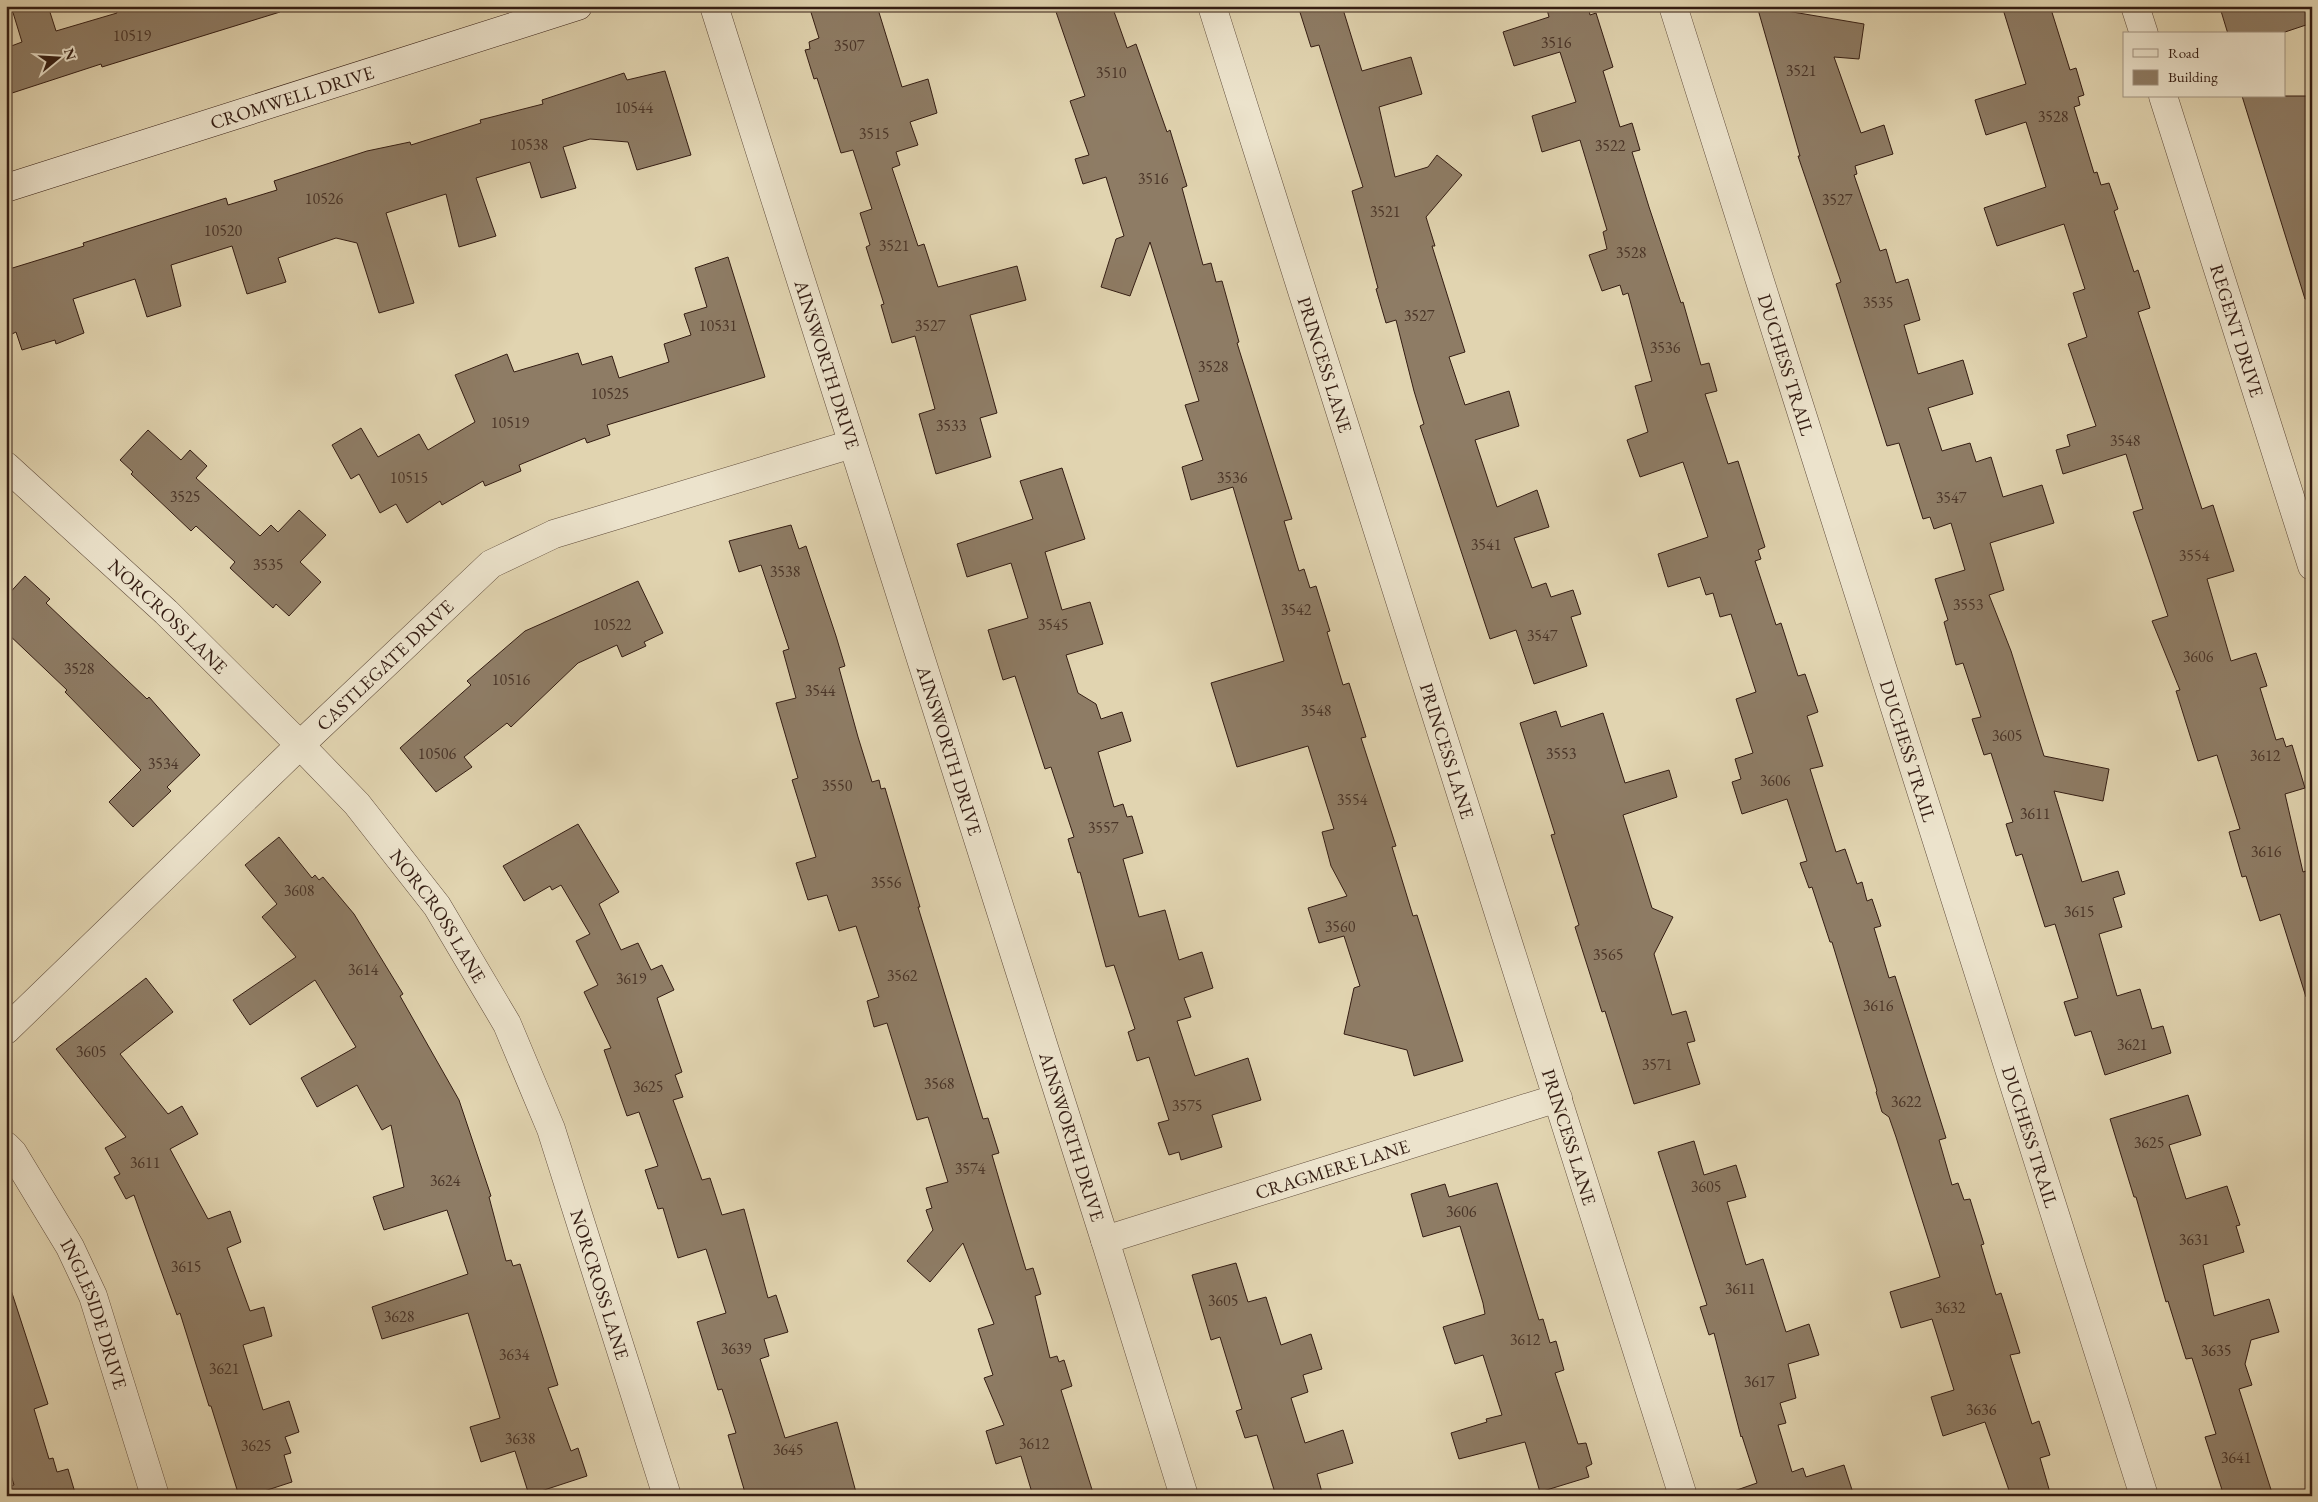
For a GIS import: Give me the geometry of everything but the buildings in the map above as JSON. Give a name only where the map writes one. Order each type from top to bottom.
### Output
[{"type":"street","name":"CROMWELL DRIVE","points":[[6,188],[578,6]]},
{"type":"street","name":"AINSWORTH DRIVE","points":[[714,6],[1105,1240],[1184,1496]]},
{"type":"street","name":"PRINCESS LANE","points":[[1212,6],[1683,1496]]},
{"type":"street","name":"DUCHESS TRAIL","points":[[1673,6],[2144,1496]]},
{"type":"street","points":[[2135,6],[2143,32]]},
{"type":"street","name":"REGENT DRIVE","points":[[2164,98],[2312,566]]},
{"type":"street","name":"CASTLEGATE DRIVE","points":[[6,1030],[300,744],[491,564],[554,534],[852,444]]},
{"type":"street","name":"NORCROSS LANE","points":[[6,466],[166,612],[300,744],[358,804],[437,906],[507,1024],[551,1129],[667,1496]]},
{"type":"street","name":"CRAGMERE LANE","points":[[1105,1240],[1558,1098]]},
{"type":"street","name":"INGLESIDE DRIVE","points":[[6,1146],[13,1153],[70,1247],[93,1296],[155,1496]]}]
